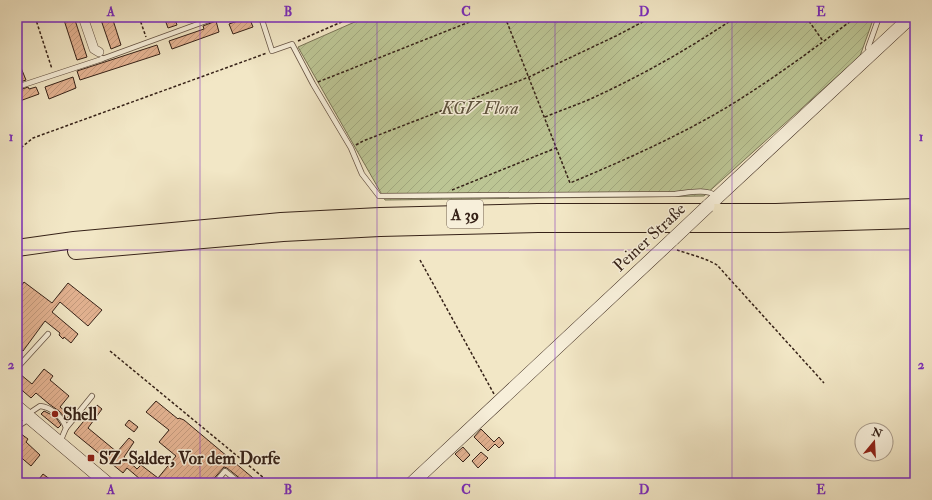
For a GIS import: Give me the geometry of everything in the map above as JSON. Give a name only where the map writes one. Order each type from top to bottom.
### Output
[{"type":"highway","name":"A 39","points":[[17,248],[74,240],[281,221],[372,216],[538,212],[784,212],[915,207]]},
{"type":"highway","name":"A 39","points":[[17,259],[76,251],[283,233],[380,228],[538,224],[777,224],[915,220]]},
{"type":"street","points":[[83,17],[94,49],[101,56]]},
{"type":"street","name":"Peiner Straße","points":[[412,483],[911,17]]},
{"type":"street","points":[[25,414],[107,483]]},
{"type":"lane","points":[[17,86],[101,56],[148,42],[190,20],[217,17]]},
{"type":"lane","points":[[261,17],[272,51],[292,44],[350,148],[362,174],[379,196],[668,194],[706,192],[712,194],[713,202]]},
{"type":"lane","points":[[872,53],[868,48],[879,17]]},
{"type":"lane","points":[[17,368],[48,334]]},
{"type":"lane","points":[[60,444],[66,428],[92,396]]},
{"type":"lane","points":[[17,427],[25,414],[40,406],[47,407],[64,422],[66,428]]},
{"type":"lane","points":[[215,483],[225,471],[240,483]]},
{"type":"path","points":[[34,17],[54,74]]},
{"type":"path","points":[[139,17],[148,42]]},
{"type":"path","points":[[292,44],[354,17]]},
{"type":"path","points":[[313,84],[482,17]]},
{"type":"path","points":[[505,17],[570,182],[623,161],[695,125],[761,86],[824,42],[856,17]]},
{"type":"path","points":[[350,148],[363,141],[529,77],[616,36],[652,17]]},
{"type":"path","points":[[544,117],[601,94],[661,64],[702,40],[736,17]]},
{"type":"path","points":[[806,17],[824,42]]},
{"type":"path","points":[[17,151],[33,138],[272,51]]},
{"type":"path","points":[[450,195],[454,188],[557,148]]},
{"type":"path","points":[[670,242],[717,265],[824,383]]},
{"type":"path","points":[[420,260],[489,385]]},
{"type":"path","points":[[110,351],[270,483]]},
{"type":"green space","name":"KGV Flora","points":[[366,17],[874,17],[860,56],[704,196],[385,200],[298,47]]},
{"type":"building","points":[[63,17],[74,17],[87,57],[77,60]]},
{"type":"building","points":[[100,17],[112,17],[121,45],[111,49]]},
{"type":"building","points":[[164,17],[174,17],[177,25],[168,28]]},
{"type":"building","points":[[249,17],[253,27],[233,34],[229,24]]},
{"type":"building","points":[[216,21],[219,32],[172,49],[169,41],[204,29],[203,26]]},
{"type":"building","points":[[157,45],[160,54],[80,80],[77,71]]},
{"type":"building","points":[[17,58],[26,80],[17,83]]},
{"type":"building","points":[[73,77],[76,88],[49,99],[45,87]]},
{"type":"building","points":[[28,87],[29,89],[36,87],[39,94],[17,102],[17,91]]},
{"type":"building","points":[[24,282],[52,303],[68,283],[102,310],[88,326],[60,302],[52,312],[78,334],[71,343],[64,337],[63,339],[59,335],[60,333],[45,321],[23,351],[17,347],[17,292]]},
{"type":"building","points":[[44,369],[53,376],[50,380],[69,396],[60,407],[70,415],[66,419],[59,411],[36,393],[31,398],[17,386],[17,377],[20,374],[32,384]]},
{"type":"building","points":[[156,401],[178,419],[184,420],[259,483],[244,483],[224,467],[210,483],[136,483],[140,479],[127,468],[123,473],[74,433],[97,405],[102,409],[88,428],[117,452],[129,438],[134,442],[124,457],[137,469],[141,465],[158,478],[176,456],[159,442],[169,430],[146,412]]},
{"type":"building","points":[[44,411],[57,419],[61,425],[58,428],[41,414]]},
{"type":"building","points":[[129,420],[138,427],[134,432],[125,425]]},
{"type":"building","points":[[481,429],[494,442],[499,437],[504,443],[499,448],[495,444],[488,451],[474,437]]},
{"type":"building","points":[[17,431],[28,439],[26,442],[40,455],[31,466],[17,454]]},
{"type":"building","points":[[463,447],[470,455],[463,462],[455,454]]},
{"type":"building","points":[[481,452],[488,458],[478,468],[472,461]]},
{"type":"building","points":[[43,474],[55,483],[36,483]]},
{"type":"place","name":"Shell","points":[[55,414]]},
{"type":"place","name":"SZ-Salder, Vor dem Dorfe","points":[[91,458]]}]
